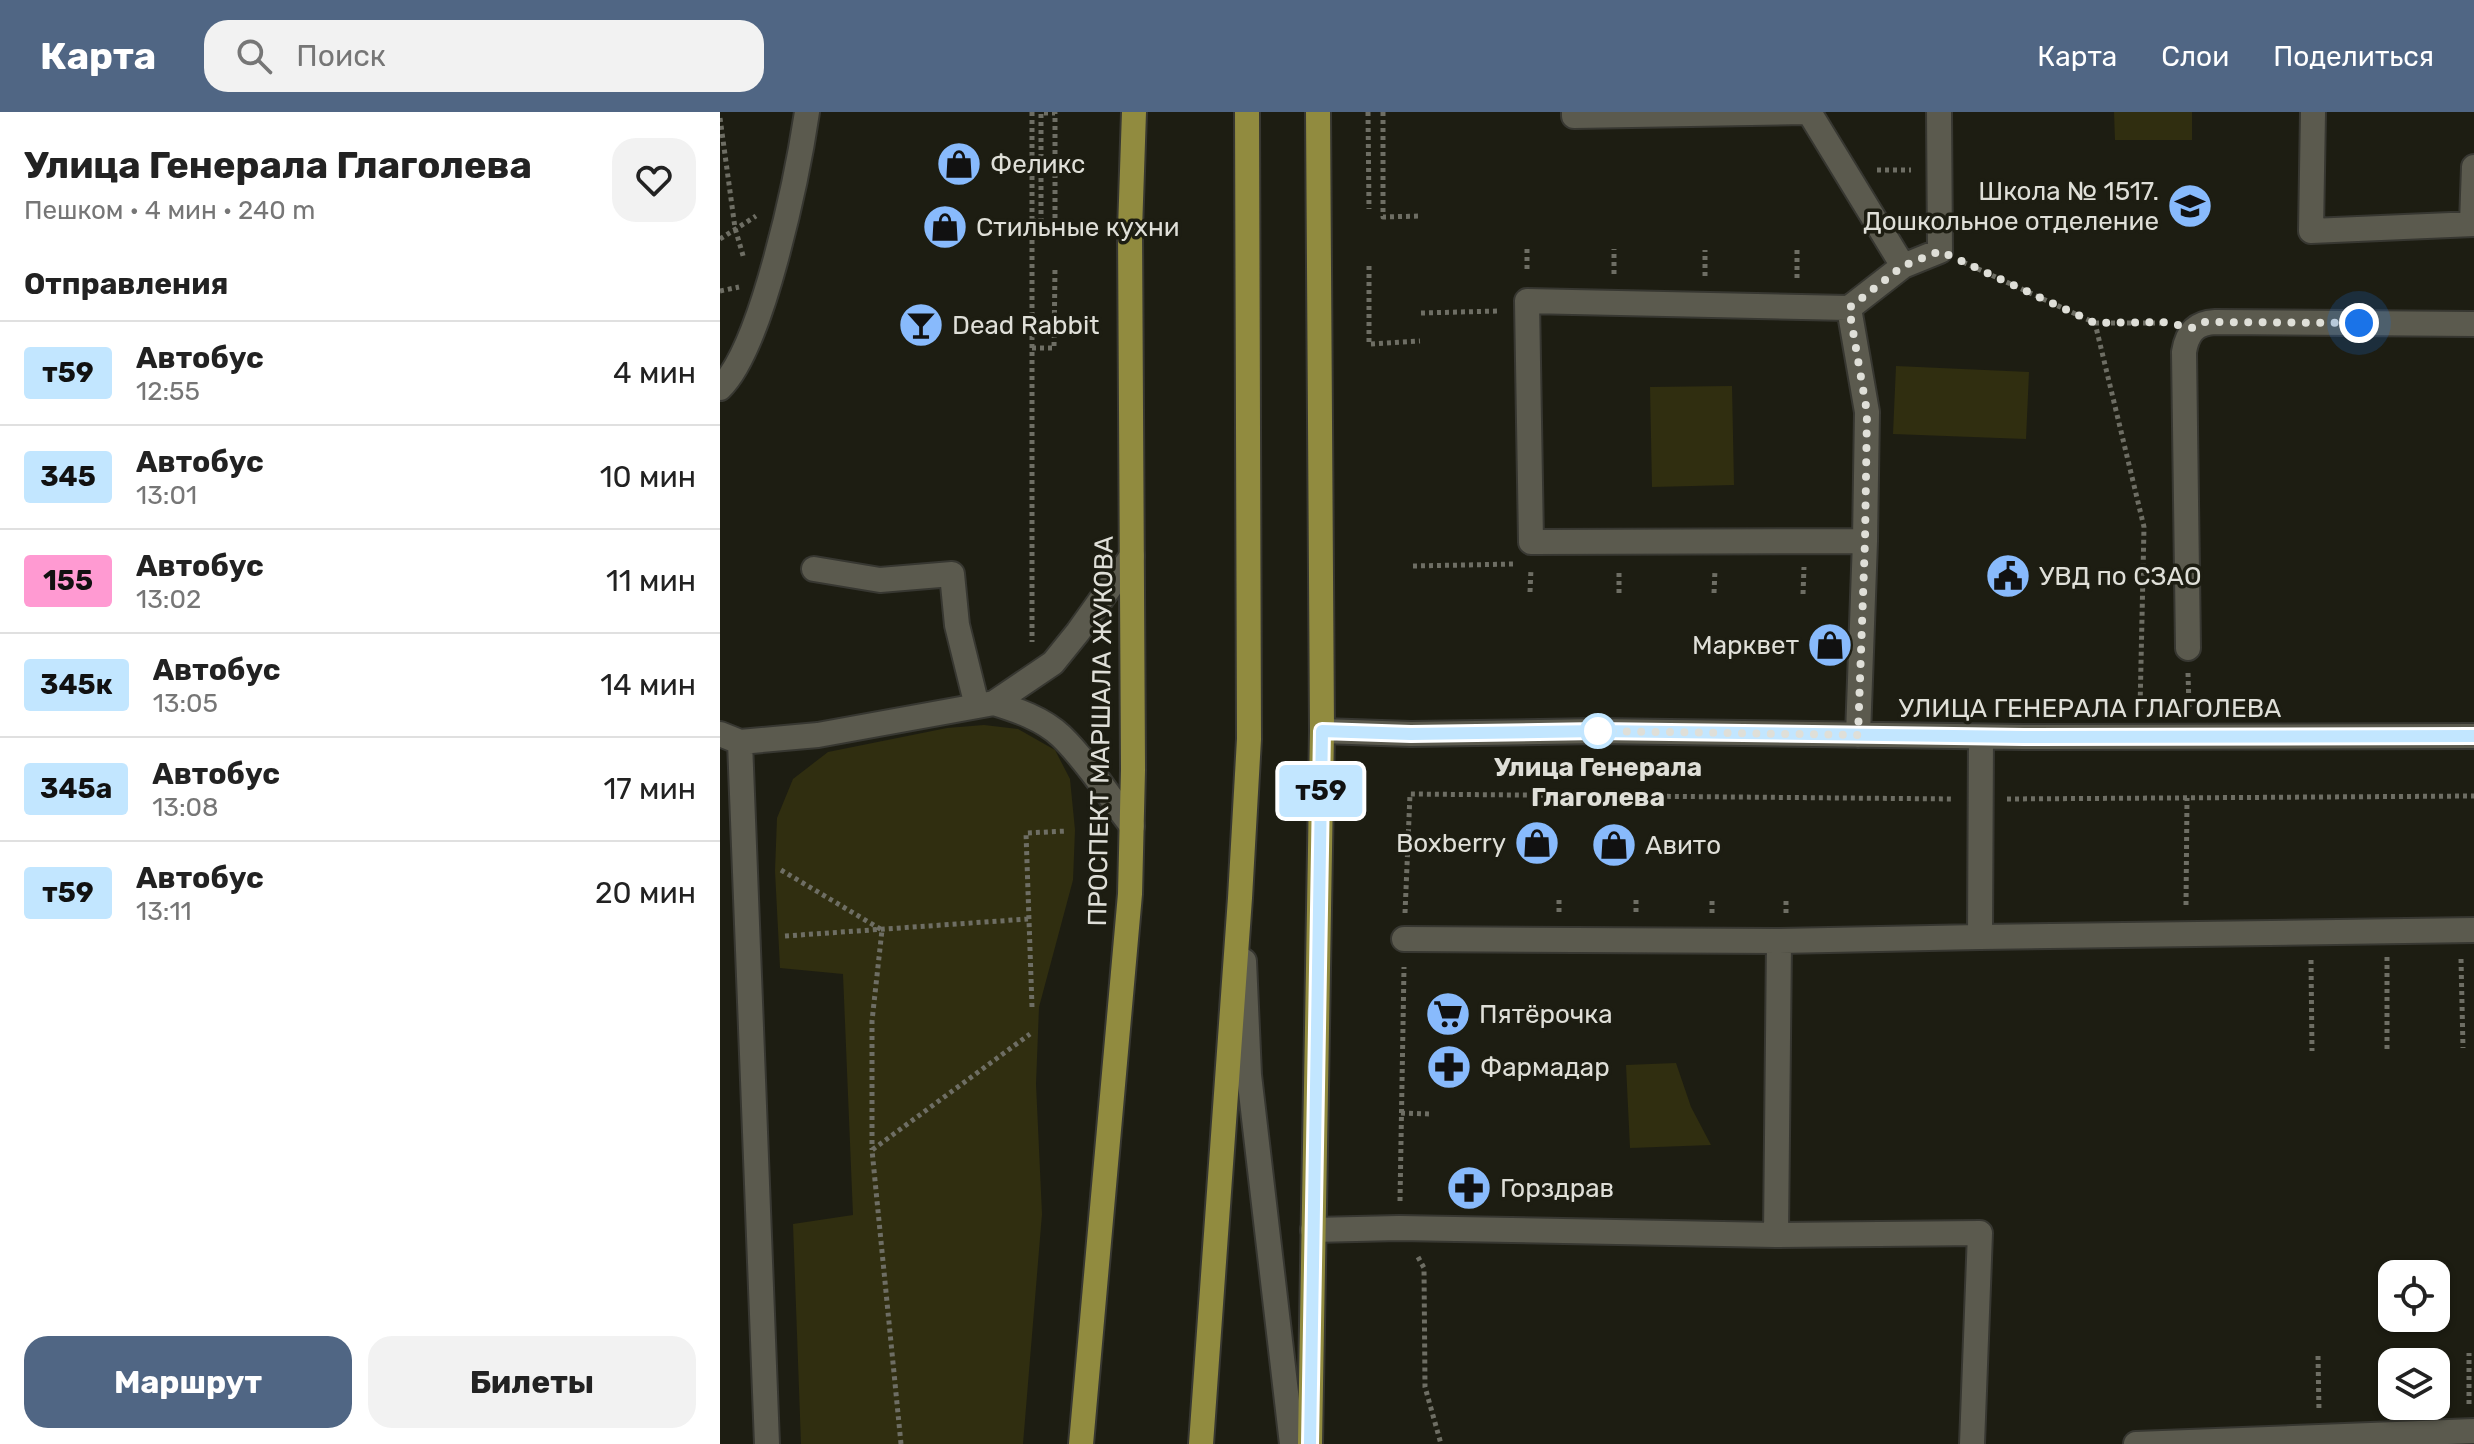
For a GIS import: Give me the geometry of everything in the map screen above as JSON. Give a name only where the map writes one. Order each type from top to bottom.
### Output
[{"type":"main road","points":[[1119,112],[1130,230]]},
{"type":"main road","name":"ПРОСПЕКТ МАРШАЛА ЖУКОВА","points":[[1081,1444],[1130,894],[1130,230],[1134,112]]},
{"type":"main road","points":[[1201,1444],[1249,739],[1247,112]]},
{"type":"main road","points":[[1310,1444],[1322,731],[1318,112]]},
{"type":"street","points":[[720,388],[746,346],[766,289],[801,152],[807,112]]},
{"type":"street","points":[[1574,112],[1574,116],[1807,112],[1903,266]]},
{"type":"street","points":[[1865,541],[1531,542],[1527,301],[1849,308],[1903,266],[1940,251],[1939,112]]},
{"type":"street","points":[[2313,112],[2311,231],[2473,224],[2474,167]]},
{"type":"street","points":[[1849,308],[1867,412],[1858,735]]},
{"type":"street","points":[[2188,648],[2184,352],[2186,337],[2193,328],[2205,322],[2474,324]]},
{"type":"street","points":[[985,704],[1053,663],[1132,556]]},
{"type":"street","points":[[814,569],[880,580],[952,574],[957,625],[985,704]]},
{"type":"street","points":[[767,1444],[730,738],[818,735],[985,704],[1014,709],[1047,725],[1062,737],[1132,826]]},
{"type":"street","name":"УЛИЦА ГЕНЕРАЛА ГЛАГОЛЕВА","points":[[1322,731],[1411,734],[1597,731],[1981,737],[2474,736]]},
{"type":"street","points":[[1980,937],[1981,737]]},
{"type":"street","points":[[1240,898],[1249,1075],[1292,1444]]},
{"type":"street","points":[[1404,939],[1779,941],[2467,930]]},
{"type":"street","points":[[1776,1235],[1779,941]]},
{"type":"street","points":[[1313,1230],[1399,1228],[1776,1235],[1980,1233],[1972,1444]]},
{"type":"street","points":[[2136,1444],[2471,1432]]},
{"type":"path","points":[[1032,112],[1032,642]]},
{"type":"path","points":[[1368,112],[1369,209]]},
{"type":"path","points":[[1383,112],[1383,217],[1420,216]]},
{"type":"path","points":[[1032,221],[1041,221],[1041,113],[1055,113],[1055,221]]},
{"type":"path","points":[[720,118],[735,228],[746,270]]},
{"type":"path","points":[[1844,170],[1939,170]]},
{"type":"path","points":[[1940,251],[2095,323],[2163,322],[2193,328]]},
{"type":"path","points":[[1369,266],[1369,344],[1420,341]]},
{"type":"path","points":[[1032,348],[1054,348],[1055,268]]},
{"type":"path","points":[[720,291],[750,285]]},
{"type":"path","points":[[1421,313],[1527,310]]},
{"type":"path","points":[[2095,323],[2144,527],[2140,709]]},
{"type":"path","points":[[1413,566],[1516,564]]},
{"type":"path","points":[[1441,1444],[1425,1387],[1424,1268],[1399,1228],[1410,794],[1981,799],[2474,796]]},
{"type":"path","points":[[2186,934],[2187,798]]},
{"type":"path","points":[[1032,1007],[1026,833],[1067,831]]},
{"type":"path","points":[[781,870],[882,930]]},
{"type":"path","points":[[785,936],[1028,919]]},
{"type":"path","points":[[882,930],[872,1021],[872,1150],[901,1444]]},
{"type":"path","points":[[2463,1048],[2467,930]]},
{"type":"path","points":[[2387,931],[2387,1050]]},
{"type":"path","points":[[2310,932],[2312,1051]]},
{"type":"path","points":[[872,1150],[1030,1034]]},
{"type":"path","points":[[1401,1113],[1429,1114]]},
{"type":"path","points":[[2469,1353],[2471,1432]]},
{"type":"path","points":[[2318,1356],[2329,1439]]},
{"type":"shaded area","points":[[2114,112],[2192,112],[2192,140],[2115,140]]},
{"type":"shaded area","points":[[1896,366],[2029,372],[2026,439],[1893,434]]},
{"type":"shaded area","points":[[1732,386],[1734,485],[1652,487],[1650,387]]},
{"type":"shaded area","points":[[984,725],[1018,729],[1055,750],[1070,779],[1075,830],[1073,880],[1039,1007],[1036,1084],[1042,1214],[1023,1444],[801,1444],[793,1224],[853,1215],[843,974],[780,968],[775,871],[777,818],[793,779],[828,752],[947,728]]},
{"type":"shaded area","points":[[1676,1063],[1691,1107],[1711,1145],[1630,1148],[1626,1065]]},
{"type":"bus line","name":"т59","points":[[1310,1444],[1322,731],[2024,737],[2474,736]]},
{"type":"place","name":"Феликс","points":[[959,164]]},
{"type":"place","name":"Школа № 1517. Дошкольное отделение","points":[[2190,206]]},
{"type":"place","name":"Стильные кухни","points":[[945,227]]},
{"type":"place","name":"Dead Rabbit","points":[[921,325]]},
{"type":"place","name":"УВД по СЗАО","points":[[2008,576]]},
{"type":"place","name":"Марквет","points":[[1830,645]]},
{"type":"place","name":"Улица Генерала Глаголева","points":[[1598,731]]},
{"type":"place","name":"Boxberry","points":[[1537,843]]},
{"type":"place","name":"Авито","points":[[1614,845]]},
{"type":"place","name":"Пятёрочка","points":[[1448,1014]]},
{"type":"place","name":"Фармадар","points":[[1449,1067]]},
{"type":"place","name":"Горздрав","points":[[1469,1188]]},
{"type":"route","points":[[1598,731],[1858,735],[1867,412],[1849,308],[1903,266],[1940,251],[2095,323],[2163,322],[2193,328],[2205,322],[2359,323]]}]
